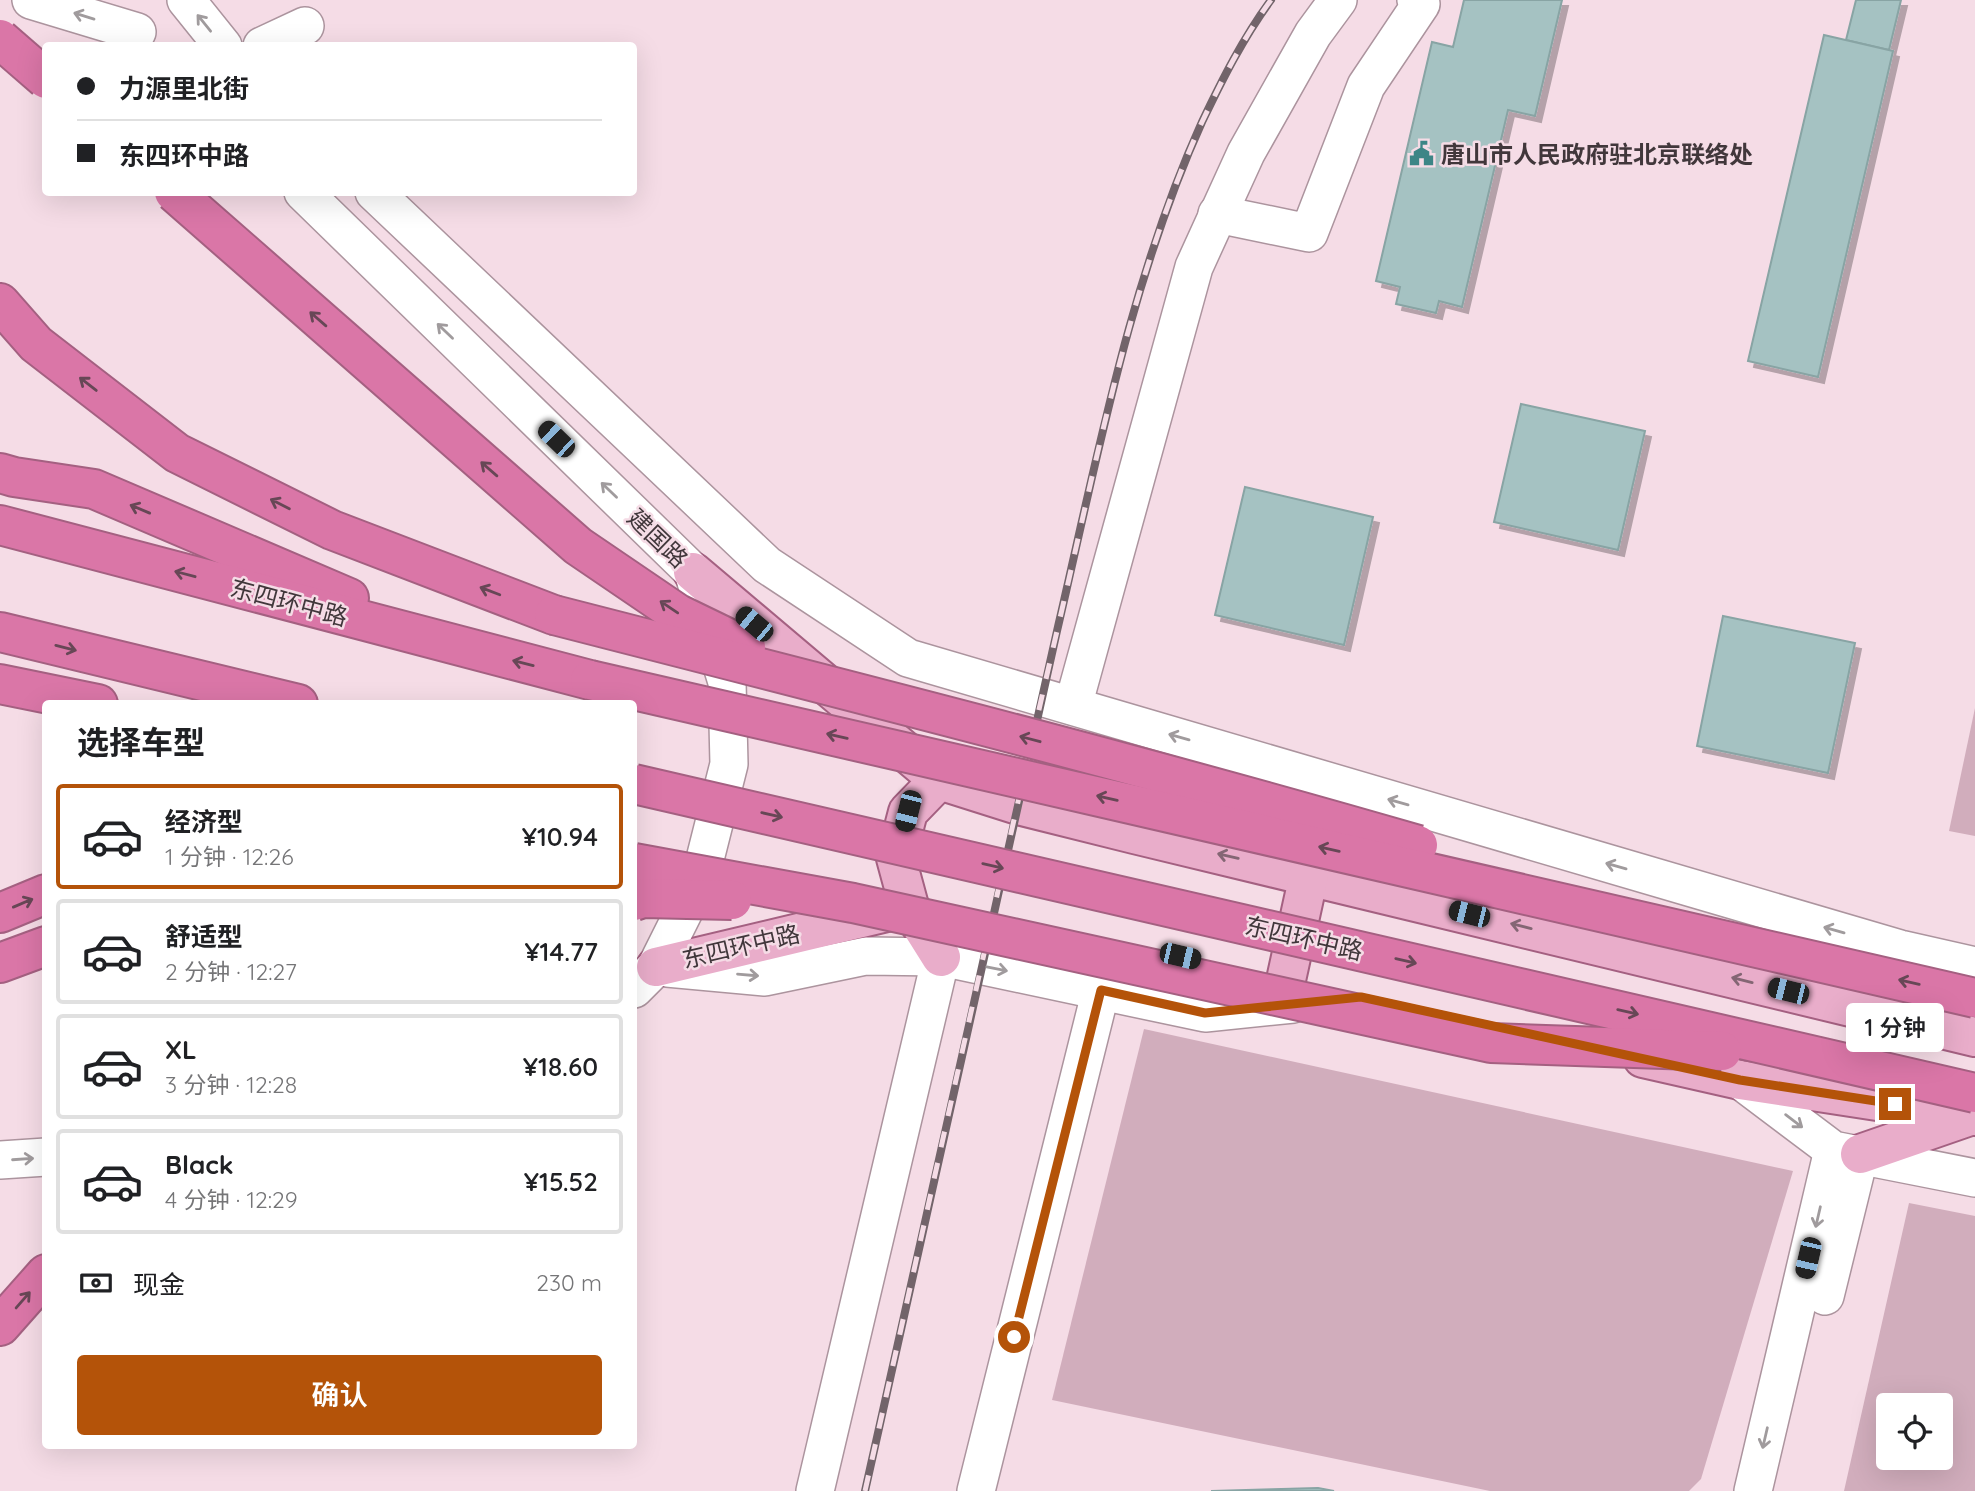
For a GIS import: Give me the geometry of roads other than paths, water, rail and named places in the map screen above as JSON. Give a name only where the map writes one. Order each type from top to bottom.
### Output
[{"type":"highway","points":[[0,39],[42,76]]},
{"type":"highway","points":[[179,196],[578,546],[678,614],[817,682]]},
{"type":"highway","points":[[0,303],[36,344],[177,453],[332,530],[554,615],[1306,812],[1827,963]]},
{"type":"highway","points":[[5,473],[94,489],[474,651]]},
{"type":"highway","name":"东四环中路","points":[[0,525],[590,680],[1975,998]]},
{"type":"highway","points":[[0,632],[282,700]]},
{"type":"highway","points":[[0,684],[78,700]]},
{"type":"highway","name":"东四环中路","points":[[637,785],[1811,1054],[1974,1108]]},
{"type":"highway","points":[[637,890],[853,903],[1491,1043],[1811,1054]]},
{"type":"highway","points":[[0,913],[42,896]]},
{"type":"highway","points":[[1,963],[42,948]]},
{"type":"highway","points":[[0,1326],[42,1279]]},
{"type":"main road","points":[[693,572],[939,779],[1018,805],[1975,1037]]},
{"type":"main road","points":[[939,779],[908,811],[896,858],[909,906],[941,957]]},
{"type":"main road","points":[[1286,980],[1309,875]]},
{"type":"main road","name":"东四环中路","points":[[645,978],[909,906],[994,915],[1740,1080],[1974,1108]]},
{"type":"main road","points":[[1847,1152],[1974,1108]]},
{"type":"street","points":[[31,0],[144,39]]},
{"type":"street","points":[[117,0],[144,39]]},
{"type":"street","points":[[186,0],[220,42]]},
{"type":"street","points":[[1073,706],[1194,267],[1246,153],[1313,34],[1338,0]]},
{"type":"street","points":[[1217,214],[1309,233],[1366,86],[1421,4],[1416,0]]},
{"type":"street","points":[[271,42],[305,26]]},
{"type":"street","name":"建国路","points":[[307,196],[693,572],[727,682],[729,764],[700,879],[645,978]]},
{"type":"street","points":[[378,196],[766,565],[908,658],[1900,949],[1975,966]]},
{"type":"street","name":"东四环中路","points":[[645,978],[765,977],[866,956],[941,957],[1205,1013],[1361,997]]},
{"type":"street","points":[[815,1491],[941,957]]},
{"type":"street","points":[[976,1491],[1101,990]]},
{"type":"street","name":"东四环中路","points":[[1740,1080],[1847,1152],[1975,1178]]},
{"type":"street","points":[[1753,1491],[1847,1152]]},
{"type":"street","points":[[1777,1491],[1847,1152]]},
{"type":"street","points":[[0,1160],[42,1157]]},
{"type":"railway","points":[[865,1491],[1008,846],[1117,373],[1154,245],[1176,183],[1225,75],[1271,0]]},
{"type":"place","name":"唐山市人民政府驻北京联络处","points":[[1421,154]]}]
